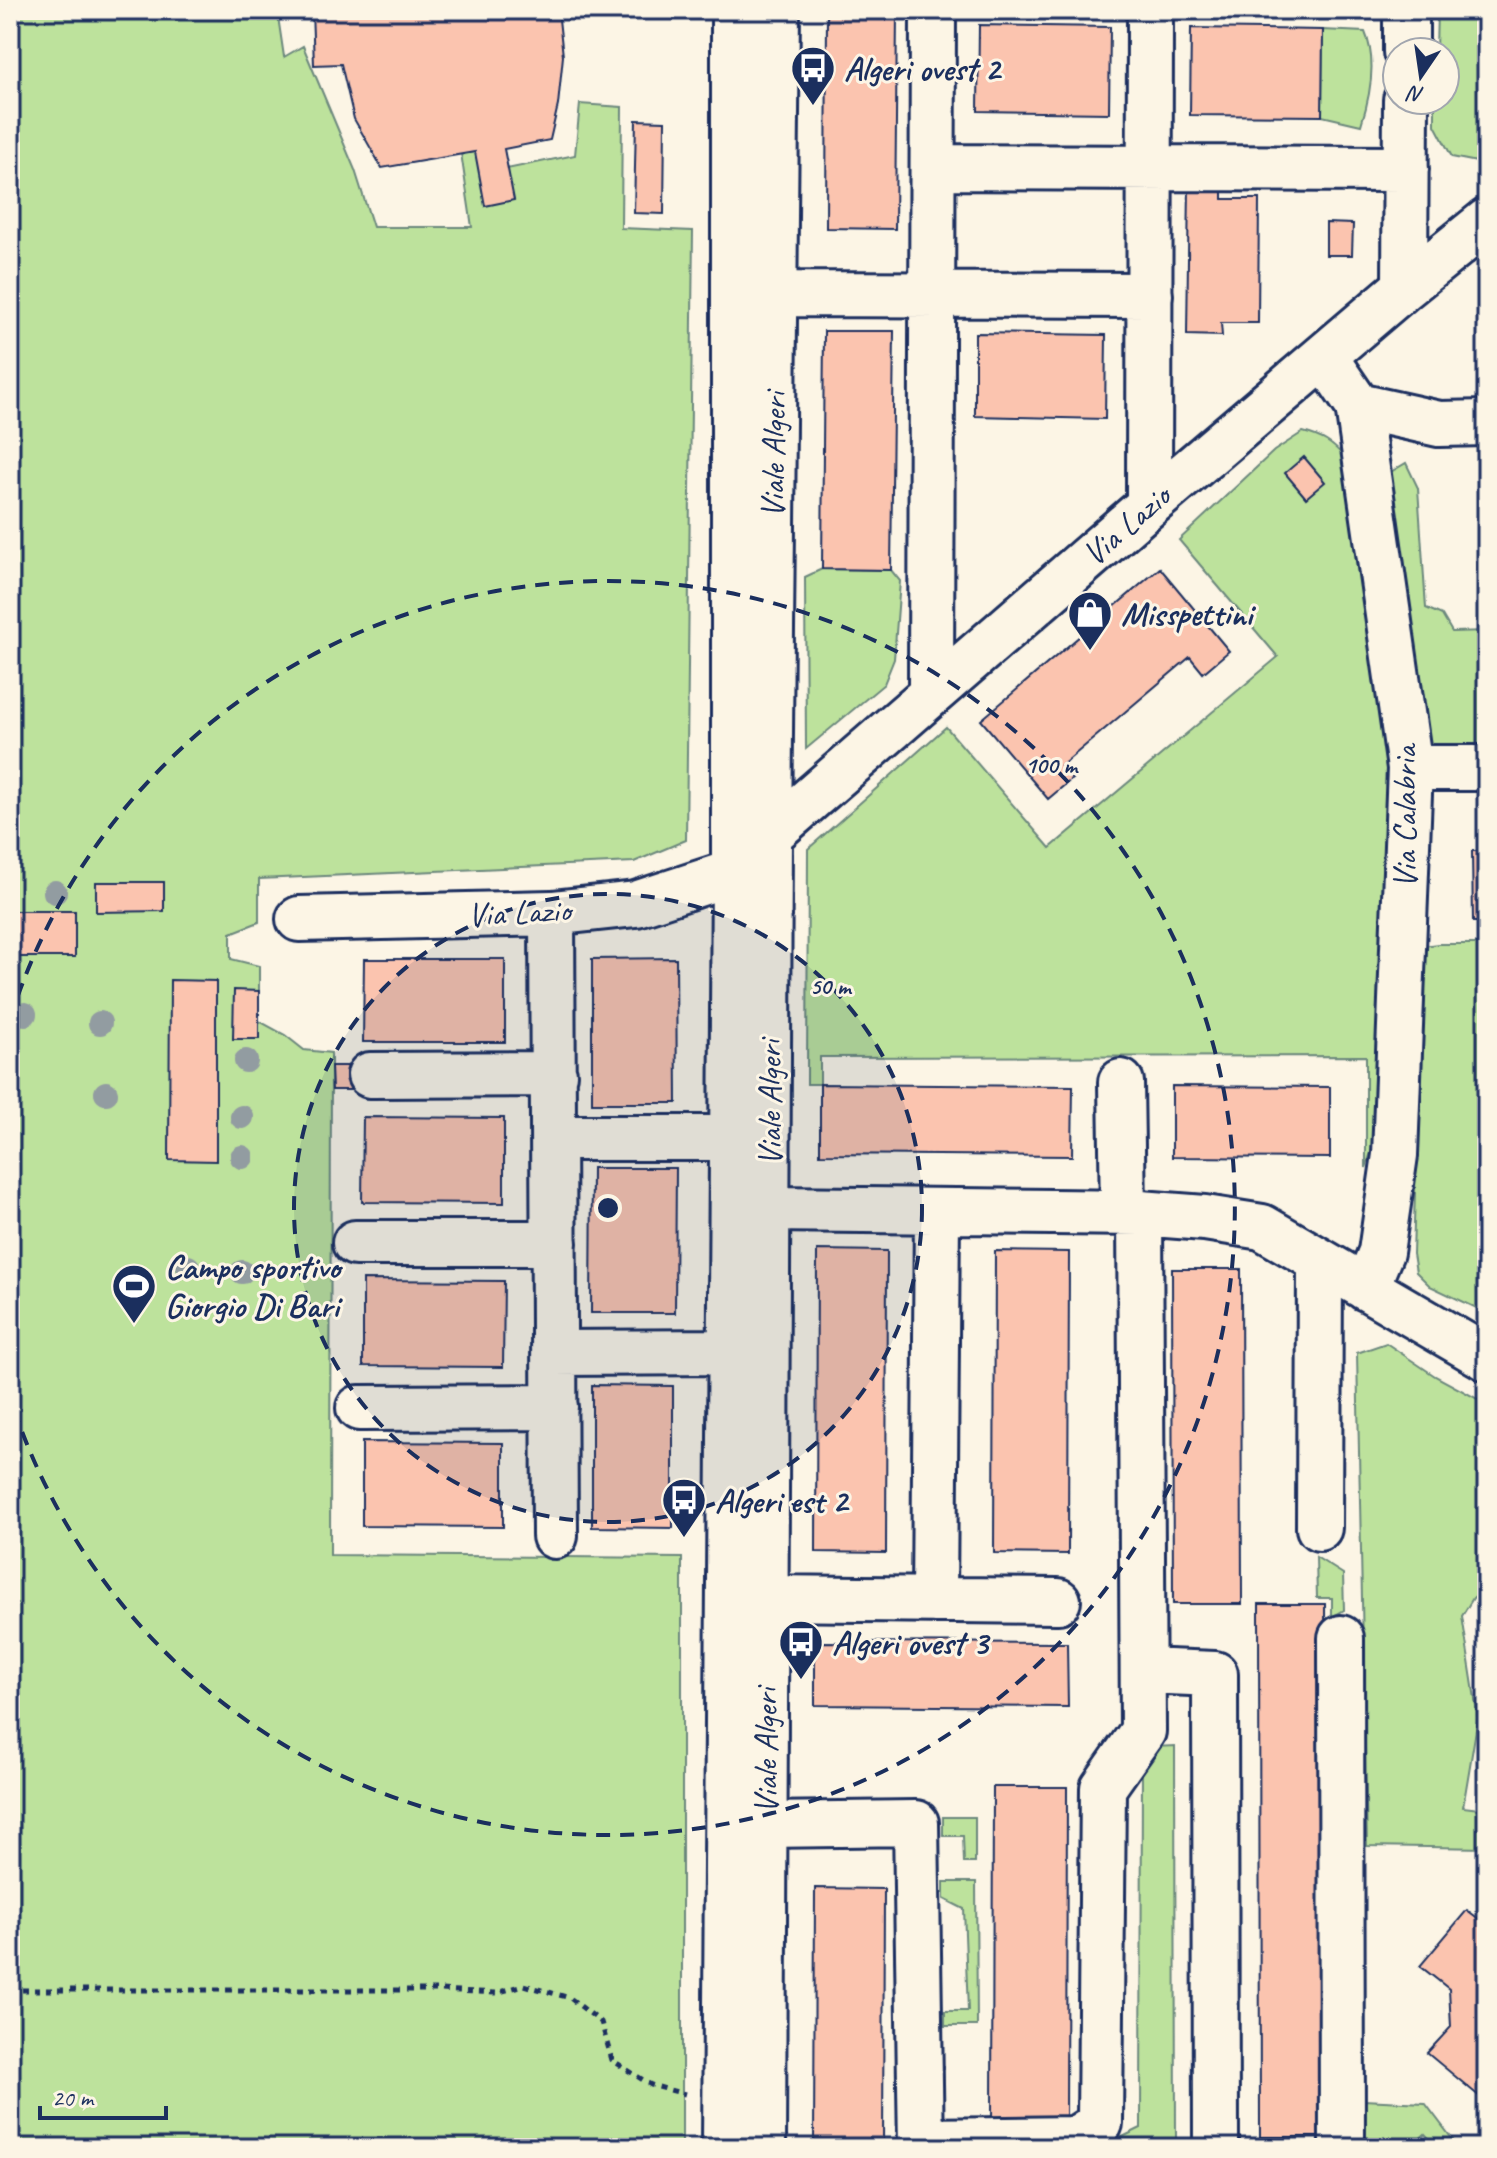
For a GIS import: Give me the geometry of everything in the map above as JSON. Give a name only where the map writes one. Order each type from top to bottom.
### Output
[{"type":"street","name":"Viale Algeri","points":[[725,2148],[733,1138],[734,10]]},
{"type":"street","name":"Viale Algeri","points":[[763,2148],[769,835],[777,10]]},
{"type":"street","points":[[931,692],[933,10]]},
{"type":"street","points":[[1149,505],[1150,10]]},
{"type":"street","points":[[1406,10],[1406,36]]},
{"type":"street","points":[[1405,287],[1406,116]]},
{"type":"street","points":[[933,167],[1406,169]]},
{"type":"street","name":"Via Lazio","points":[[769,835],[1149,505],[1487,221]]},
{"type":"street","points":[[775,294],[1150,295]]},
{"type":"street","name":"Via Calabria","points":[[1324,356],[1358,406],[1410,768],[1395,1155],[1381,1252],[1366,1288]]},
{"type":"street","points":[[1358,406],[1439,424],[1487,423]]},
{"type":"street","points":[[1410,768],[1487,768]]},
{"type":"street","name":"Via Lazio","points":[[299,919],[552,913],[636,904],[734,872]]},
{"type":"street","points":[[552,913],[555,1536]]},
{"type":"street","points":[[370,1075],[554,1074]]},
{"type":"street","points":[[764,1825],[916,1823],[921,2144],[1076,2139],[1100,2123],[1103,1788],[1143,1731],[1132,1213],[1121,1082]]},
{"type":"street","points":[[555,1138],[733,1138]]},
{"type":"street","points":[[769,1209],[1132,1213],[1205,1218],[1262,1227],[1487,1358]]},
{"type":"street","points":[[934,1600],[937,1211]]},
{"type":"street","points":[[355,1243],[554,1243]]},
{"type":"street","points":[[1319,1528],[1320,1261]]},
{"type":"street","points":[[555,1353],[731,1352]]},
{"type":"street","points":[[359,1408],[555,1407]]},
{"type":"street","points":[[766,1598],[1058,1601]]},
{"type":"street","points":[[1341,1638],[1342,2148]]},
{"type":"street","points":[[1144,1671],[1215,1674],[1216,2148]]},
{"type":"path","points":[[10,1990],[440,1990],[496,1993],[524,1985],[570,1998],[601,2022],[612,2060],[651,2085],[725,2100]]},
{"type":"green space","points":[[10,10],[277,10],[284,57],[303,46],[355,170],[373,227],[472,227],[461,153],[475,152],[507,169],[575,155],[580,104],[622,107],[621,228],[693,231],[686,840],[634,862],[259,879],[259,922],[231,933],[231,959],[259,966],[259,1021],[304,1050],[331,1053],[330,1555],[682,1558],[682,2148],[10,2148]]},
{"type":"green space","points":[[1437,10],[1487,10],[1487,164],[1452,157],[1435,125],[1435,116],[1461,116],[1461,36],[1436,36]]},
{"type":"green space","points":[[1323,30],[1365,32],[1371,54],[1371,78],[1361,125],[1322,116]]},
{"type":"green space","points":[[1303,432],[1327,441],[1345,458],[1390,776],[1377,1133],[1366,1168],[1366,1056],[820,1057],[820,1084],[807,1084],[808,849],[946,727],[1050,848],[1278,657],[1179,540],[1274,451]]},
{"type":"green space","points":[[1406,463],[1418,488],[1426,608],[1442,615],[1452,632],[1487,631],[1487,751],[1428,746],[1389,473]]},
{"type":"green space","points":[[822,569],[891,570],[900,581],[894,659],[884,684],[806,749],[805,577]]},
{"type":"green space","points":[[1487,944],[1487,1313],[1430,1286],[1416,1272],[1413,1254],[1423,946]]},
{"type":"green space","points":[[1386,1343],[1435,1376],[1487,1404],[1487,1586],[1473,1598],[1462,1616],[1478,1718],[1463,1807],[1487,1810],[1487,1848],[1367,1846],[1357,1353]]},
{"type":"green space","points":[[1316,1557],[1343,1574],[1344,1610],[1332,1617],[1332,1598],[1317,1598]]},
{"type":"green space","points":[[1175,1746],[1176,2148],[1100,2148],[1141,2128],[1142,1765],[1154,1747]]},
{"type":"green space","points":[[943,1817],[975,1817],[975,1863],[964,1863],[963,1836],[943,1836]]},
{"type":"green space","points":[[944,1882],[976,1882],[977,2026],[945,2026],[945,2011],[968,2011],[964,1909],[944,1899]]},
{"type":"green space","points":[[1363,2100],[1425,2103],[1459,2148],[1438,2148],[1425,2134],[1409,2148],[1362,2148]]},
{"type":"building","points":[[312,10],[558,10],[563,56],[558,105],[550,140],[504,149],[514,200],[485,206],[475,152],[382,168],[354,119],[341,64],[314,65]]},
{"type":"building","points":[[827,10],[897,10],[895,229],[826,228]]},
{"type":"building","points":[[979,25],[1110,27],[1109,113],[978,111]]},
{"type":"building","points":[[1191,28],[1323,30],[1322,116],[1190,115]]},
{"type":"building","points":[[636,120],[665,121],[664,214],[634,213]]},
{"type":"building","points":[[1189,185],[1223,186],[1223,199],[1259,199],[1258,323],[1221,323],[1222,336],[1187,335]]},
{"type":"building","points":[[1326,223],[1353,224],[1352,255],[1326,255]]},
{"type":"building","points":[[824,331],[894,331],[891,570],[822,569]]},
{"type":"building","points":[[975,333],[1106,335],[1105,419],[975,416]]},
{"type":"building","points":[[1304,457],[1325,482],[1306,498],[1285,473]]},
{"type":"building","points":[[1160,568],[1229,651],[1203,673],[1190,657],[1061,766],[1072,779],[1048,799],[981,720]]},
{"type":"building","points":[[1472,851],[1487,851],[1487,922],[1473,922]]},
{"type":"building","points":[[96,882],[164,882],[164,911],[96,912]]},
{"type":"building","points":[[10,911],[75,911],[75,957],[10,957]]},
{"type":"building","points":[[676,958],[677,1103],[592,1103],[592,959]]},
{"type":"building","points":[[364,959],[505,959],[505,1042],[363,1042]]},
{"type":"building","points":[[170,980],[216,981],[216,1161],[169,1160]]},
{"type":"building","points":[[234,990],[259,991],[259,1039],[233,1039]]},
{"type":"building","points":[[331,1066],[356,1066],[356,1090],[332,1090]]},
{"type":"building","points":[[820,1084],[1073,1086],[1072,1156],[820,1154]]},
{"type":"building","points":[[1172,1086],[1330,1087],[1330,1158],[1172,1157]]},
{"type":"building","points":[[363,1117],[504,1118],[504,1203],[362,1202]]},
{"type":"building","points":[[592,1168],[676,1168],[675,1313],[591,1313]]},
{"type":"building","points":[[817,1250],[887,1251],[886,1553],[816,1552]]},
{"type":"building","points":[[995,1251],[1069,1252],[1068,1554],[994,1553]]},
{"type":"building","points":[[1172,1269],[1241,1269],[1242,1604],[1173,1604]]},
{"type":"building","points":[[363,1280],[504,1281],[503,1367],[363,1366]]},
{"type":"building","points":[[592,1385],[673,1386],[673,1528],[592,1527]]},
{"type":"building","points":[[362,1442],[503,1443],[503,1527],[362,1526]]},
{"type":"building","points":[[1259,1604],[1325,1604],[1327,2137],[1260,2137]]},
{"type":"building","points":[[815,1642],[1067,1643],[1068,1707],[815,1705]]},
{"type":"building","points":[[993,1787],[1067,1787],[1066,2126],[992,2126]]},
{"type":"building","points":[[815,1888],[884,1889],[883,2148],[814,2148]]},
{"type":"building","points":[[1467,1910],[1487,1925],[1486,2102],[1427,2053],[1451,2027],[1449,1989],[1420,1966]]},
{"type":"place","name":"Algeri ovest 2","points":[[813,107]]},
{"type":"place","name":"Misspettini","points":[[1090,652]]},
{"type":"place","name":"Campo sportivo Giorgio Di Bari","points":[[134,1325]]},
{"type":"place","name":"Algeri est 2","points":[[684,1539]]},
{"type":"place","name":"Algeri ovest 3","points":[[801,1681]]}]
